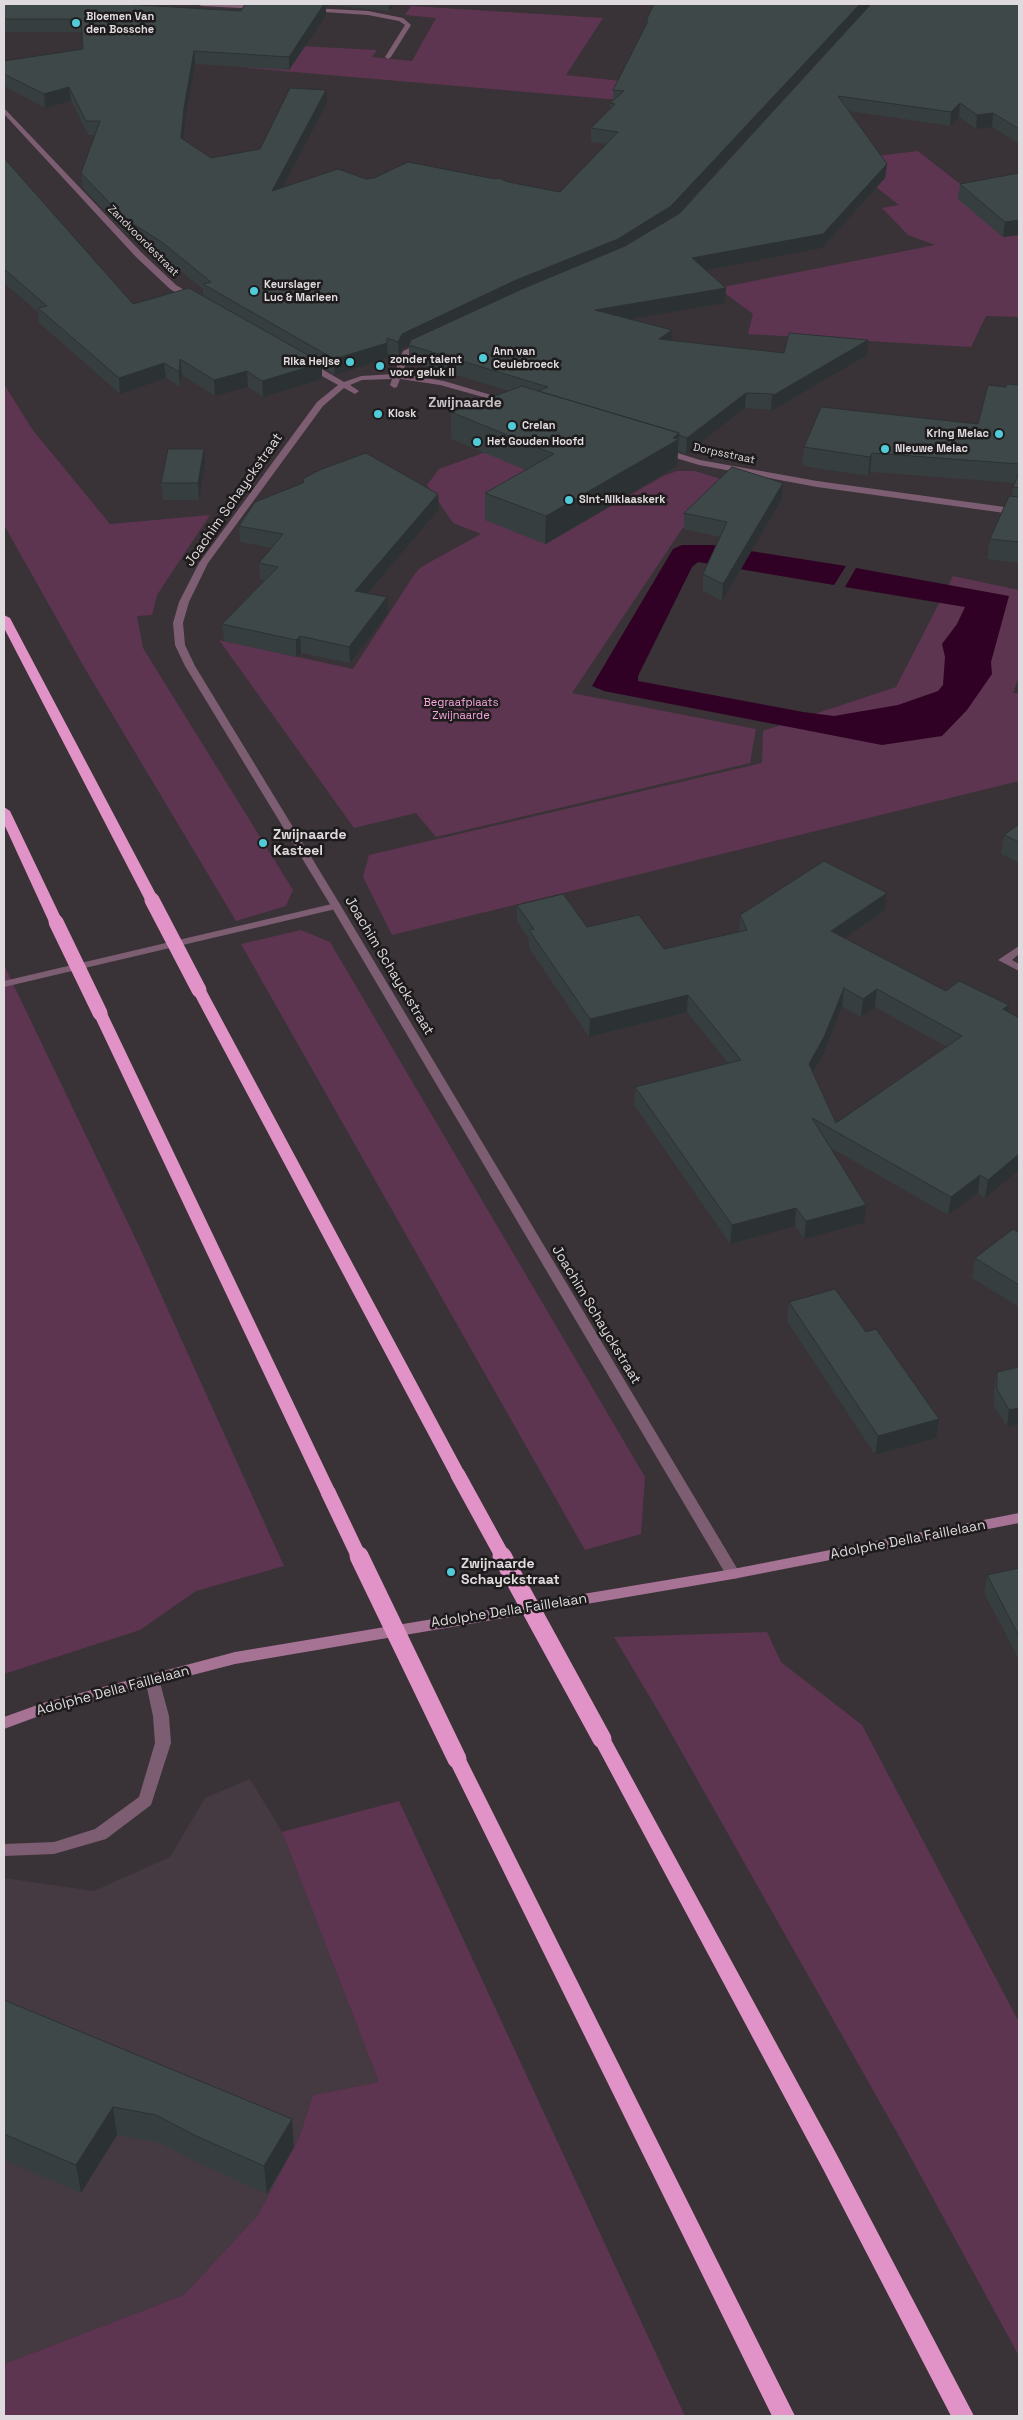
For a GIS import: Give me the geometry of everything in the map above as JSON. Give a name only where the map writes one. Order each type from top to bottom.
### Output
[{"type":"highway","points":[[4,618],[198,990],[830,2162],[963,2416]]},
{"type":"highway","points":[[4,811],[457,1759],[784,2416]]},
{"type":"main road","name":"Adolphe Della Faillelaan","points":[[4,1723],[48,1707],[235,1658],[733,1574],[1019,1518]]},
{"type":"street","points":[[201,4],[270,8]]},
{"type":"street","points":[[300,9],[368,13],[401,19],[408,25],[388,57]]},
{"type":"street","name":"Zandvoordestraat","points":[[4,110],[139,255],[173,287],[204,306]]},
{"type":"street","points":[[395,380],[406,353],[433,339]]},
{"type":"street","points":[[297,359],[355,390]]},
{"type":"street","points":[[344,385],[361,378],[441,383],[516,406]]},
{"type":"street","name":"Joachim Schayckstraat","points":[[344,385],[320,404],[204,563],[184,602],[178,623],[180,645],[190,666],[336,906],[733,1574]]},
{"type":"street","name":"Dorpsstraat","points":[[656,448],[699,462],[816,484],[1019,512]]},
{"type":"street","points":[[238,517],[256,511]]},
{"type":"street","points":[[4,984],[336,906]]},
{"type":"street","points":[[1019,949],[1004,960],[1019,968]]},
{"type":"street","points":[[4,1850],[54,1848],[100,1834],[146,1801],[163,1742],[160,1716],[152,1679]]},
{"type":"shaded area","points":[[682,545],[712,545],[846,566],[834,585],[698,562],[692,567],[638,676],[638,681],[803,712],[834,716],[898,705],[938,691],[943,685],[945,657],[942,644],[957,624],[965,607],[845,587],[856,568],[1009,596],[991,662],[992,674],[967,710],[942,736],[882,745],[604,691],[592,686],[673,549]]},
{"type":"shaded area","points":[[250,1779],[282,1832],[379,2082],[313,2095],[299,2138],[258,2215],[184,2295],[4,2364],[4,1878],[94,1891],[170,1857],[205,1798]]},
{"type":"green space","points":[[411,6],[603,18],[566,75],[631,82],[620,100],[247,68],[262,44],[377,50],[372,57],[412,61],[436,18],[405,15]]},
{"type":"green space","points":[[918,151],[1019,230],[1019,317],[986,316],[971,347],[748,334],[753,314],[718,288],[935,245],[908,235],[882,208],[899,205],[842,160]]},
{"type":"green space","points":[[4,384],[32,429],[110,524],[210,515],[157,595],[152,615],[137,616],[143,648],[293,890],[286,906],[236,921],[84,667],[4,525]]},
{"type":"green space","name":"Begraafplaats Zwijnaarde","points":[[554,436],[486,520],[546,544],[663,476],[677,471],[695,471],[736,484],[705,507],[682,529],[572,693],[756,729],[750,763],[436,837],[416,813],[354,828],[219,640],[353,669],[421,567],[481,534],[453,523],[427,485],[439,469],[497,448]]},
{"type":"green space","points":[[953,576],[1019,590],[1019,677],[1013,693],[1019,693],[1019,781],[392,935],[363,877],[369,855],[762,763],[763,731],[896,687]]},
{"type":"green space","points":[[301,930],[330,942],[645,1477],[641,1534],[585,1550],[241,944]]},
{"type":"green space","points":[[4,965],[140,1248],[284,1566],[196,1591],[140,1630],[4,1674]]},
{"type":"green space","points":[[767,1632],[781,1662],[862,1725],[1019,2022],[1019,2356],[899,2136],[663,1719],[614,1637]]},
{"type":"green space","points":[[399,1801],[685,2416],[4,2416],[4,2364],[184,2295],[258,2215],[299,2138],[313,2095],[379,2082],[282,1832]]},
{"type":"building","points":[[4,4],[121,4],[241,11],[245,4],[324,4],[289,57],[194,51],[181,138],[211,158],[260,149],[290,88],[326,90],[272,191],[338,169],[366,179],[374,178],[408,162],[495,179],[499,178],[508,182],[560,192],[618,132],[591,128],[615,104],[610,103],[624,91],[613,90],[648,21],[646,21],[654,4],[860,4],[671,206],[618,239],[514,281],[402,334],[398,342],[387,338],[387,343],[334,359],[203,284],[211,282],[163,243],[124,218],[81,173],[100,121],[86,121],[69,87],[44,94],[4,74],[4,61],[83,49],[81,19],[4,19]]},
{"type":"building","points":[[871,4],[1019,4],[1019,129],[993,113],[977,115],[960,103],[951,112],[838,96],[887,164],[823,234],[692,258],[726,288],[595,310],[672,330],[659,339],[784,353],[789,333],[868,340],[772,396],[773,394],[746,393],[687,438],[679,435],[679,433],[538,391],[548,387],[409,345],[411,340],[522,289],[625,246],[680,213]]},
{"type":"building","points":[[4,158],[133,304],[189,288],[322,363],[262,381],[247,371],[214,380],[180,359],[179,372],[164,363],[119,378],[38,308],[47,306],[4,269]]},
{"type":"building","points":[[1019,173],[1019,220],[1005,222],[960,184]]},
{"type":"building","points":[[1007,384],[1019,385],[1019,464],[872,453],[870,457],[804,447],[821,407],[978,424],[988,385],[1006,387]]},
{"type":"building","points":[[522,386],[679,433],[673,438],[679,439],[546,516],[485,493],[554,454],[451,412]]},
{"type":"building","points":[[168,449],[204,449],[198,483],[161,483]]},
{"type":"building","points":[[366,453],[438,494],[355,591],[387,597],[349,647],[300,636],[296,640],[222,624],[278,567],[259,563],[283,534],[239,526],[255,502],[303,483],[304,478],[322,469]]},
{"type":"building","points":[[732,467],[783,483],[723,584],[703,574],[727,522],[684,513]]},
{"type":"building","points":[[1019,473],[1019,488],[1013,487]]},
{"type":"building","points":[[1009,496],[1019,497],[1019,542],[990,539]]},
{"type":"building","points":[[1019,824],[1019,842],[1004,835]]},
{"type":"building","points":[[824,861],[887,893],[831,931],[946,991],[959,981],[1009,1005],[1003,1009],[1019,1018],[1019,1154],[988,1180],[980,1175],[951,1197],[812,1118],[866,1205],[806,1221],[796,1208],[732,1225],[635,1087],[741,1060],[688,995],[590,1019],[529,930],[534,929],[517,905],[563,894],[587,927],[639,915],[664,949],[747,930],[740,915]],"holes":[[[844,988],[863,999],[877,989],[962,1036],[836,1123],[809,1064],[824,1037]]]},
{"type":"building","points":[[1013,1229],[1019,1233],[1019,1285],[975,1258]]},
{"type":"building","points":[[835,1289],[866,1332],[876,1329],[939,1419],[878,1436],[789,1302]]},
{"type":"building","points":[[1019,1367],[1019,1408],[1009,1410],[997,1389],[997,1372]]},
{"type":"building","points":[[1019,1568],[1019,1636],[987,1575]]},
{"type":"building","points":[[4,2000],[292,2119],[264,2166],[194,2135],[156,2115],[113,2107],[76,2165],[4,2134]]},
{"type":"place","name":"Bloemen Van den Bossche","points":[[76,23]]},
{"type":"place","name":"Keurslager Luc & Marleen","points":[[254,291]]},
{"type":"place","name":"Ann van Ceulebroeck","points":[[483,358]]},
{"type":"place","name":"Rika Heijse","points":[[350,362]]},
{"type":"place","name":"zonder talent voor geluk II","points":[[380,366]]},
{"type":"place","name":"Kiosk","points":[[378,414]]},
{"type":"place","name":"Crelan","points":[[512,426]]},
{"type":"place","name":"Kring Melac","points":[[999,434]]},
{"type":"place","name":"Het Gouden Hoofd","points":[[477,442]]},
{"type":"place","name":"Nieuwe Melac","points":[[885,449]]},
{"type":"place","name":"Sint-Niklaaskerk","points":[[569,500]]},
{"type":"place","name":"Zwijnaarde Kasteel","points":[[263,843]]},
{"type":"place","name":"Zwijnaarde Schayckstraat","points":[[451,1572]]},
{"type":"district","name":"Zwijnaarde","points":[[465,403]]}]
